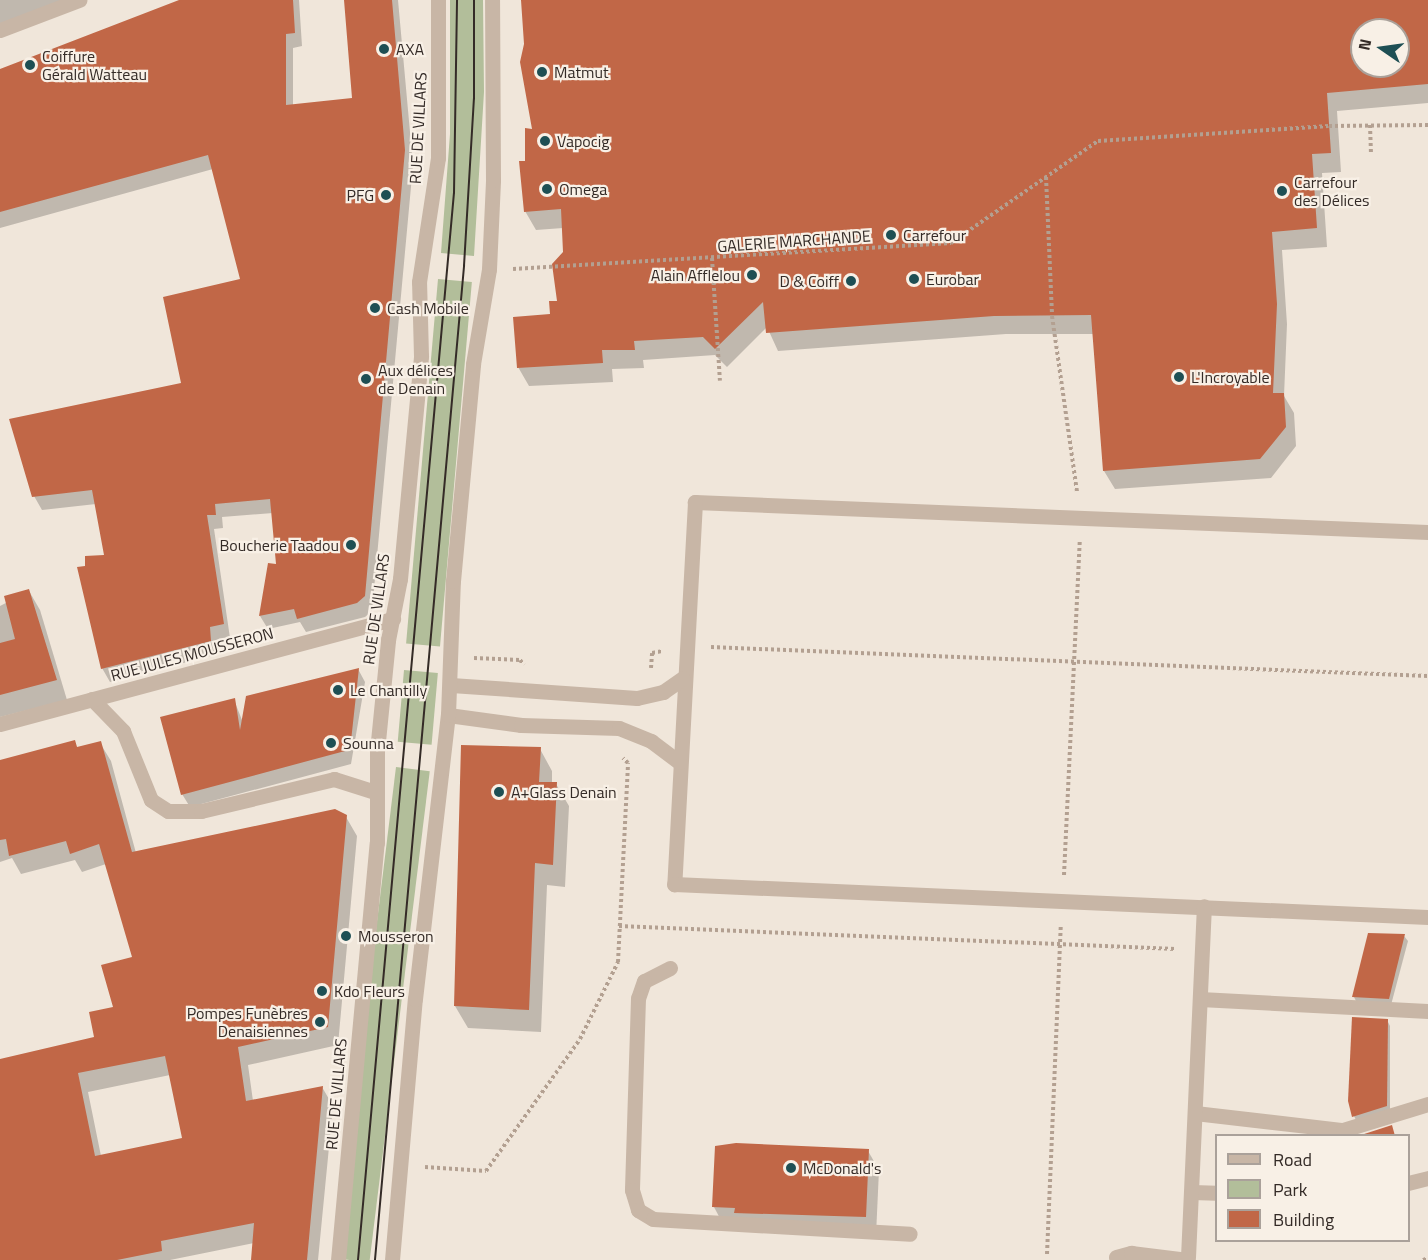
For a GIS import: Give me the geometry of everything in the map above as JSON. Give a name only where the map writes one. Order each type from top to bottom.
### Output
[{"type":"street","points":[[0,30],[79,0]]},
{"type":"street","name":"RUE DE VILLARS","points":[[338,1260],[377,843],[375,792],[421,356],[420,272],[438,158],[438,0]]},
{"type":"street","points":[[392,1260],[434,817],[451,685],[454,566],[473,364],[489,269],[493,180],[492,0]]},
{"type":"street","points":[[1428,532],[694,502],[674,884],[1428,917]]},
{"type":"street","name":"RUE JULES MOUSSERON","points":[[0,724],[393,619]]},
{"type":"street","points":[[451,685],[555,693],[653,696],[683,678]]},
{"type":"street","points":[[92,699],[123,731],[151,800],[168,812],[195,812],[334,778],[375,792]]},
{"type":"street","points":[[448,715],[521,725],[590,727],[636,733],[679,762]]},
{"type":"street","points":[[1126,1257],[1188,1258],[1204,906]]},
{"type":"street","points":[[670,968],[644,981],[638,998],[632,1190],[638,1210],[653,1219],[910,1234]]},
{"type":"street","points":[[1200,999],[1428,1011]]},
{"type":"street","points":[[1195,1113],[1343,1130],[1428,1104]]},
{"type":"street","points":[[1410,1182],[1428,1178]]},
{"type":"street","points":[[1192,1192],[1215,1193]]},
{"type":"path","points":[[1370,125],[1371,153]]},
{"type":"path","name":"GALERIE MARCHANDE","points":[[489,269],[553,269],[951,243],[1098,141],[1329,126],[1428,125]]},
{"type":"path","points":[[1046,177],[1052,315],[1081,518]]},
{"type":"path","points":[[712,258],[720,381]]},
{"type":"path","points":[[650,673],[652,653],[685,646],[1428,676]]},
{"type":"path","points":[[453,659],[519,660],[555,693]]},
{"type":"path","points":[[401,1164],[486,1172],[579,1039],[618,962],[628,763],[590,727]]},
{"type":"path","points":[[619,926],[1202,950]]},
{"type":"path","points":[[1423,1260],[1428,1258]]},
{"type":"green space","points":[[450,0],[483,0],[484,92],[474,256],[441,253],[450,134]]},
{"type":"green space","points":[[438,279],[472,282],[440,647],[406,644]]},
{"type":"green space","points":[[404,670],[438,673],[432,745],[398,742]]},
{"type":"green space","points":[[396,767],[430,771],[370,1260],[336,1258]]},
{"type":"building","points":[[179,0],[293,0],[295,33],[286,34],[286,105],[352,98],[344,0],[392,0],[405,150],[365,596],[357,603],[297,619],[294,609],[259,616],[268,563],[276,564],[270,499],[215,504],[216,515],[207,515],[224,624],[210,627],[211,641],[101,669],[77,567],[85,566],[85,556],[104,555],[92,490],[32,497],[9,419],[181,383],[163,297],[240,279],[208,155],[0,212],[0,69]]},
{"type":"building","name":"Carrefour","points":[[521,0],[1428,0],[1428,84],[1327,93],[1331,153],[1312,154],[1317,228],[1272,232],[1277,304],[1273,393],[1284,393],[1286,427],[1260,459],[1103,471],[1091,315],[994,316],[766,333],[763,302],[715,349],[703,337],[634,341],[635,350],[602,350],[603,363],[517,368],[513,317],[550,314],[549,301],[557,301],[552,264],[563,252],[561,209],[524,212],[519,161],[525,161],[525,128],[532,129],[520,62],[524,44]]},
{"type":"building","points":[[29,589],[57,680],[0,695],[0,643],[15,639],[4,596]]},
{"type":"building","points":[[359,668],[351,741],[345,751],[181,795],[160,717],[235,698],[240,730],[246,696]]},
{"type":"building","points":[[75,740],[77,747],[101,741],[132,852],[335,809],[347,815],[328,1027],[238,1047],[246,1101],[323,1086],[307,1260],[251,1260],[254,1223],[161,1241],[162,1251],[117,1260],[0,1260],[0,1059],[94,1037],[89,1012],[113,1007],[101,965],[132,957],[99,844],[70,854],[66,841],[9,856],[6,839],[0,840],[0,760]],"holes":[[[165,1056],[182,1138],[95,1156],[78,1073]]]},
{"type":"building","points":[[461,745],[541,747],[539,782],[557,782],[553,865],[535,863],[529,1010],[454,1006]]},
{"type":"building","points":[[1368,933],[1405,934],[1389,999],[1352,997]]},
{"type":"building","points":[[1352,1017],[1388,1019],[1387,1106],[1352,1117],[1348,1101]]},
{"type":"building","points":[[1392,1125],[1394,1134],[1364,1134]]},
{"type":"building","name":"McDonald's","points":[[736,1143],[869,1149],[866,1217],[734,1213],[735,1208],[712,1207],[715,1146]]},
{"type":"tram line","points":[[358,1260],[454,193],[457,0]]},
{"type":"tram line","points":[[375,1260],[464,266],[474,99],[474,0]]},
{"type":"place","name":"AXA","points":[[384,49]]},
{"type":"place","name":"Coiffure Gérald Watteau","points":[[30,65]]},
{"type":"place","name":"Matmut","points":[[542,72]]},
{"type":"place","name":"Vapocig","points":[[545,141]]},
{"type":"place","name":"Omega","points":[[547,189]]},
{"type":"place","name":"Carrefour des Délices","points":[[1282,191]]},
{"type":"place","name":"PFG","points":[[386,195]]},
{"type":"place","name":"Carrefour","points":[[891,235]]},
{"type":"place","name":"Alain Afflelou","points":[[752,275]]},
{"type":"place","name":"Eurobar","points":[[914,279]]},
{"type":"place","name":"D & Coiff","points":[[851,281]]},
{"type":"place","name":"Cash Mobile","points":[[375,308]]},
{"type":"place","name":"L'Incroyable","points":[[1179,377]]},
{"type":"place","name":"Aux délices de Denain","points":[[366,379]]},
{"type":"place","name":"Boucherie Taadou","points":[[351,545]]},
{"type":"place","name":"Le Chantilly","points":[[338,690]]},
{"type":"place","name":"Sounna","points":[[331,743]]},
{"type":"place","name":"A+Glass Denain","points":[[499,792]]},
{"type":"place","name":"Mousseron","points":[[346,936]]},
{"type":"place","name":"Kdo Fleurs","points":[[322,991]]},
{"type":"place","name":"Pompes Funèbres Denaisiennes","points":[[320,1022]]},
{"type":"place","name":"McDonald's","points":[[791,1168]]}]
